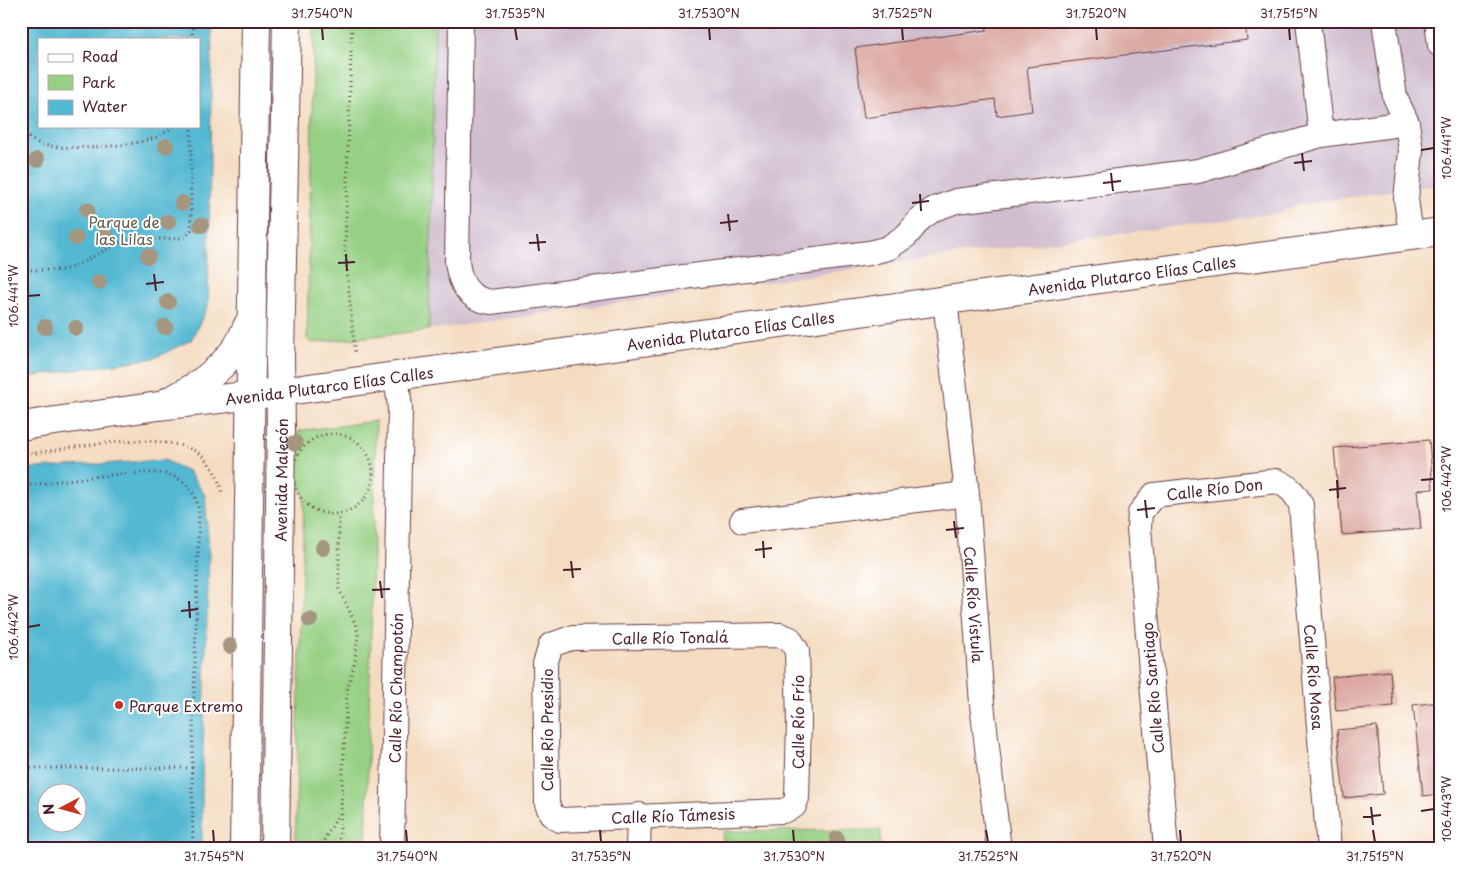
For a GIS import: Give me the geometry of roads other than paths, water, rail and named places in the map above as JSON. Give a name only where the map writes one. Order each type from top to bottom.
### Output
[{"type":"main road","name":"Avenida Malecón","points":[[244,849],[256,21]]},
{"type":"main road","name":"Avenida Malecón","points":[[275,849],[280,392],[287,21]]},
{"type":"main road","name":"Avenida Plutarco Elías Calles","points":[[21,426],[1440,232]]},
{"type":"main road","points":[[158,406],[186,393],[227,360],[236,349],[251,320]]},
{"type":"street","points":[[461,21],[457,262],[460,278],[466,290],[472,297],[481,301],[491,302],[869,252],[888,248],[907,235],[920,220],[934,209],[956,201],[1198,171],[1321,135],[1407,123]]},
{"type":"street","points":[[1308,21],[1321,135]]},
{"type":"street","points":[[1384,21],[1395,97],[1407,123],[1411,151],[1406,199],[1411,236]]},
{"type":"street","points":[[1436,21],[1440,45]]},
{"type":"street","name":"Calle Río Vistula","points":[[945,300],[967,494],[982,704],[999,849]]},
{"type":"street","name":"Calle Río Champotón","points":[[392,849],[400,407],[396,376]]},
{"type":"street","name":"Calle Río Don","points":[[1139,528],[1140,513],[1154,495],[1277,481],[1292,490],[1301,505]]},
{"type":"street","points":[[742,520],[967,494]]},
{"type":"street","name":"Calle Río Mosa","points":[[1301,505],[1329,849]]},
{"type":"street","name":"Calle Río Santiago","points":[[1139,528],[1166,849]]},
{"type":"street","name":"Calle Río Tonalá","points":[[552,645],[571,638],[780,636],[790,639]]},
{"type":"street","name":"Calle Río Frío","points":[[790,639],[797,651],[799,721],[797,798],[794,806]]},
{"type":"street","name":"Calle Río Presidio","points":[[552,645],[544,664],[546,804],[552,815]]},
{"type":"street","name":"Calle Río Támesis","points":[[552,815],[560,820],[639,815],[783,811],[794,806]]},
{"type":"street","points":[[638,849],[639,815]]},
{"type":"water","name":"Parque de las Lilas","points":[[21,21],[212,21],[208,306],[191,340],[155,358],[21,378]]},
{"type":"water","name":"Parque Extremo","points":[[164,460],[188,471],[205,495],[209,552],[202,785],[202,849],[21,849],[21,469]]},
{"type":"place","name":"Parque Extremo","points":[[119,705]]}]
